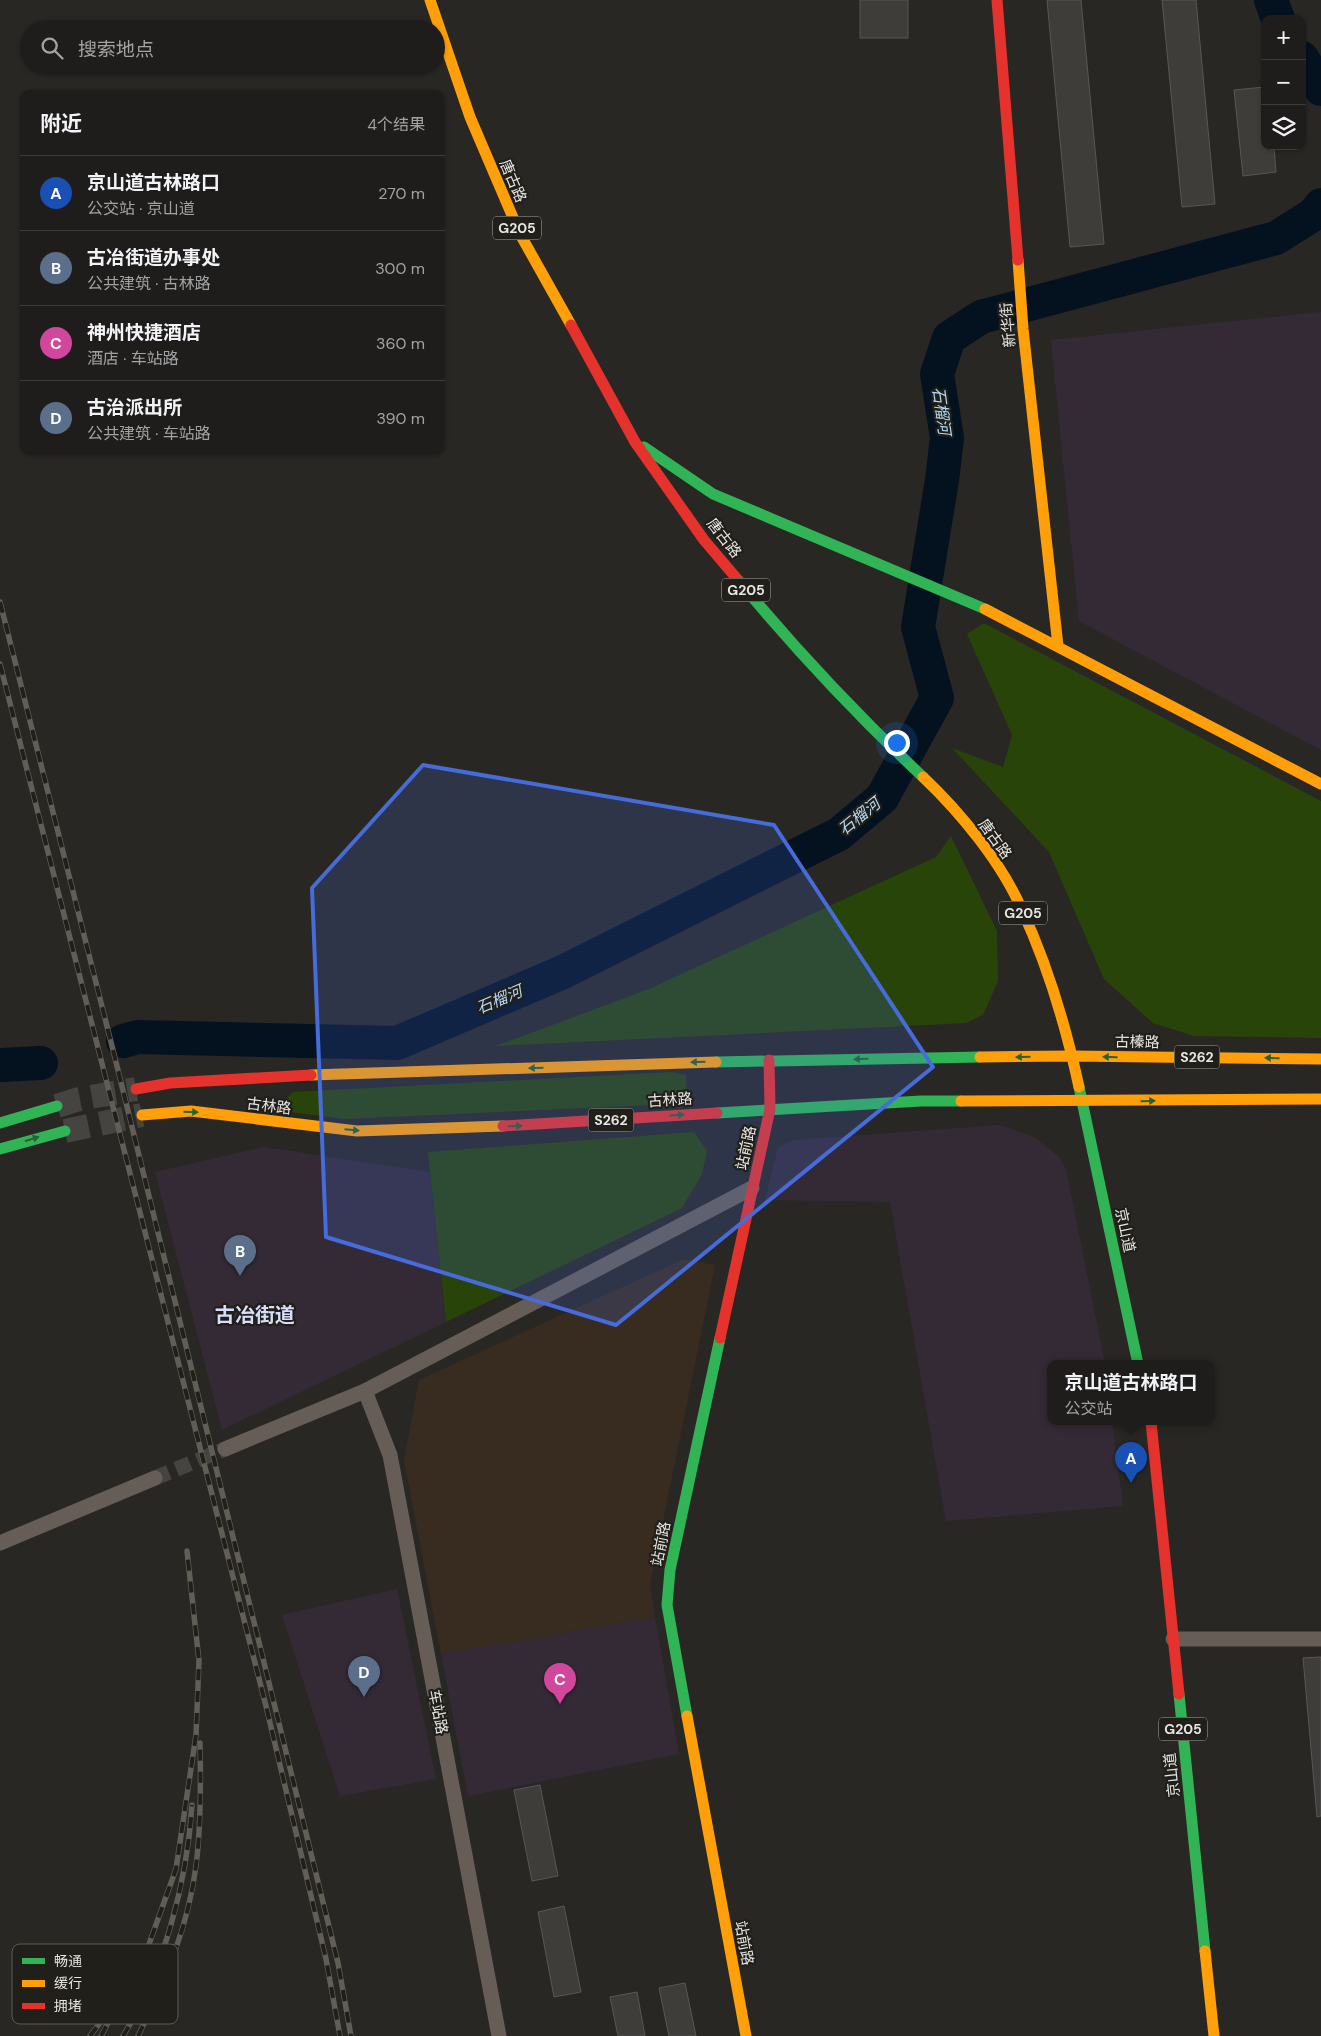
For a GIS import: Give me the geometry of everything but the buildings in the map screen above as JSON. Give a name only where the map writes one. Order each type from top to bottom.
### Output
[{"type":"main road","name":"唐古路","points":[[430,0],[437,20]]},
{"type":"main road","name":"新华街","points":[[997,0],[1020,294],[1058,646]]},
{"type":"main road","name":"唐古路","points":[[445,44],[470,117],[520,234],[635,442],[704,540],[782,633],[870,727],[937,790],[987,850],[1022,909],[1056,999],[1082,1101]]},
{"type":"main road","points":[[635,442],[713,494],[976,605],[1321,784]]},
{"type":"main road","name":"古榛路","points":[[1072,1056],[1321,1059]]},
{"type":"main road","name":"古林路","points":[[136,1089],[170,1083],[285,1077],[769,1060],[1072,1056]]},
{"type":"main road","name":"站前路","points":[[746,2036],[667,1605],[670,1570],[770,1108],[769,1060]]},
{"type":"main road","name":"S262","points":[[1082,1101],[1321,1099]]},
{"type":"main road","name":"古林路","points":[[142,1116],[190,1111],[357,1131],[518,1126],[770,1108],[921,1101],[1082,1101]]},
{"type":"main road","name":"京山道","points":[[1082,1101],[1137,1360]]},
{"type":"main road","points":[[0,1123],[57,1106]]},
{"type":"main road","points":[[0,1150],[65,1131]]},
{"type":"main road","name":"京山道","points":[[1151,1425],[1214,2036]]},
{"type":"street","points":[[225,1449],[365,1392],[752,1188]]},
{"type":"street","name":"车站路","points":[[365,1392],[390,1455],[499,2036]]},
{"type":"street","points":[[0,1543],[155,1478]]},
{"type":"street","points":[[1173,1639],[1321,1639]]},
{"type":"highlighted area","points":[[423,765],[774,825],[933,1067],[616,1325],[326,1237],[312,888]]},
{"type":"shaded area","points":[[1321,312],[1321,750],[1079,621],[1051,340]]},
{"type":"shaded area","points":[[1000,1125],[1034,1137],[1058,1156],[1066,1169],[1104,1360],[1047,1360],[1047,1425],[1112,1425],[1123,1506],[946,1521],[890,1202],[765,1200],[778,1147],[793,1140]]},
{"type":"shaded area","points":[[264,1147],[430,1172],[446,1322],[222,1430],[155,1172]]},
{"type":"shaded area","points":[[684,1259],[715,1265],[650,1585],[655,1617],[441,1654],[404,1460],[419,1380]]},
{"type":"shaded area","points":[[397,1589],[436,1779],[340,1796],[282,1615]]},
{"type":"shaded area","points":[[655,1617],[679,1754],[468,1796],[441,1654]]},
{"type":"green space","points":[[984,623],[1321,801],[1321,1038],[1194,1036],[1153,1023],[1104,979],[1049,852],[952,748],[1003,767],[1012,735],[967,634]]},
{"type":"green space","points":[[951,836],[997,931],[998,981],[983,1015],[966,1023],[496,1046],[649,989],[936,857]]},
{"type":"green space","points":[[672,1072],[686,1075],[687,1099],[673,1104],[344,1119],[290,1112],[283,1102],[293,1092]]},
{"type":"green space","points":[[694,1132],[707,1151],[702,1174],[682,1208],[446,1322],[428,1152]]},
{"type":"waterway","name":"石榴河","points":[[1271,0],[1277,15]]},
{"type":"waterway","name":"石榴河","points":[[1303,60],[1321,89]]},
{"type":"waterway","name":"石榴河","points":[[123,1041],[138,1037],[397,1043],[563,972],[839,834],[882,798],[937,698],[918,627],[947,438],[937,374],[949,338],[981,317],[1276,238],[1314,214],[1321,205]]},
{"type":"waterway","name":"石榴河","points":[[0,1065],[41,1063]]},
{"type":"tunnel","points":[[57,1106],[79,1099],[136,1089]]},
{"type":"tunnel","points":[[65,1131],[142,1115]]},
{"type":"tunnel","points":[[155,1478],[225,1449]]},
{"type":"railway","points":[[0,602],[115,1058],[338,1963],[351,2036]]},
{"type":"railway","points":[[0,664],[266,1706],[326,1959],[340,2036]]},
{"type":"railway","points":[[149,1944],[176,1869],[196,1735],[199,1661],[187,1551]]},
{"type":"railway","points":[[177,1944],[192,1889],[198,1851],[200,1743]]},
{"type":"railway","points":[[165,1944],[179,1895],[185,1864],[192,1805]]},
{"type":"railway","points":[[90,2036],[99,2024]]},
{"type":"railway","points":[[101,2036],[107,2024]]},
{"type":"railway","points":[[123,2036],[130,2024]]},
{"type":"railway","points":[[138,2036],[144,2024]]},
{"type":"traffic: fast","points":[[644,447],[713,494],[985,609]]},
{"type":"traffic: fast","points":[[738,580],[828,682],[923,777]]},
{"type":"traffic: fast","points":[[716,1062],[980,1057]]},
{"type":"traffic: fast","points":[[1079,1087],[1137,1360]]},
{"type":"traffic: fast","points":[[717,1113],[921,1101],[961,1101]]},
{"type":"traffic: fast","points":[[0,1123],[57,1106]]},
{"type":"traffic: fast","points":[[0,1149],[65,1131]]},
{"type":"traffic: fast","points":[[687,1716],[667,1605],[670,1570],[720,1338]]},
{"type":"traffic: fast","points":[[1179,1694],[1205,1951]]},
{"type":"traffic: slow","points":[[430,0],[437,20]]},
{"type":"traffic: slow","points":[[445,44],[470,117],[520,234],[571,325]]},
{"type":"traffic: slow","points":[[1018,260],[1023,329],[1058,646]]},
{"type":"traffic: slow","points":[[985,609],[1321,784]]},
{"type":"traffic: slow","points":[[923,777],[979,839],[1014,892],[1048,975],[1062,1019],[1079,1087]]},
{"type":"traffic: slow","points":[[980,1057],[1072,1056],[1321,1059]]},
{"type":"traffic: slow","points":[[311,1075],[716,1062]]},
{"type":"traffic: slow","points":[[961,1101],[1321,1099]]},
{"type":"traffic: slow","points":[[142,1115],[191,1111],[357,1131],[503,1126]]},
{"type":"traffic: slow","points":[[687,1716],[746,2036]]},
{"type":"traffic: slow","points":[[1205,1951],[1214,2036]]},
{"type":"traffic: jam","points":[[997,0],[1018,260]]},
{"type":"traffic: jam","points":[[571,325],[635,442],[704,540],[738,580]]},
{"type":"traffic: jam","points":[[720,1338],[770,1109],[769,1060]]},
{"type":"traffic: jam","points":[[136,1089],[170,1083],[311,1075]]},
{"type":"traffic: jam","points":[[503,1126],[717,1113]]},
{"type":"traffic: jam","points":[[1151,1425],[1179,1694]]},
{"type":"place","name":"古冶街道办事处","points":[[240,1276]]},
{"type":"place","name":"京山道古林路口","points":[[1131,1483]]},
{"type":"place","name":"古治派出所","points":[[364,1697]]},
{"type":"place","name":"神州快捷酒店","points":[[560,1704]]},
{"type":"district","name":"古冶街道","points":[[255,1315]]}]
